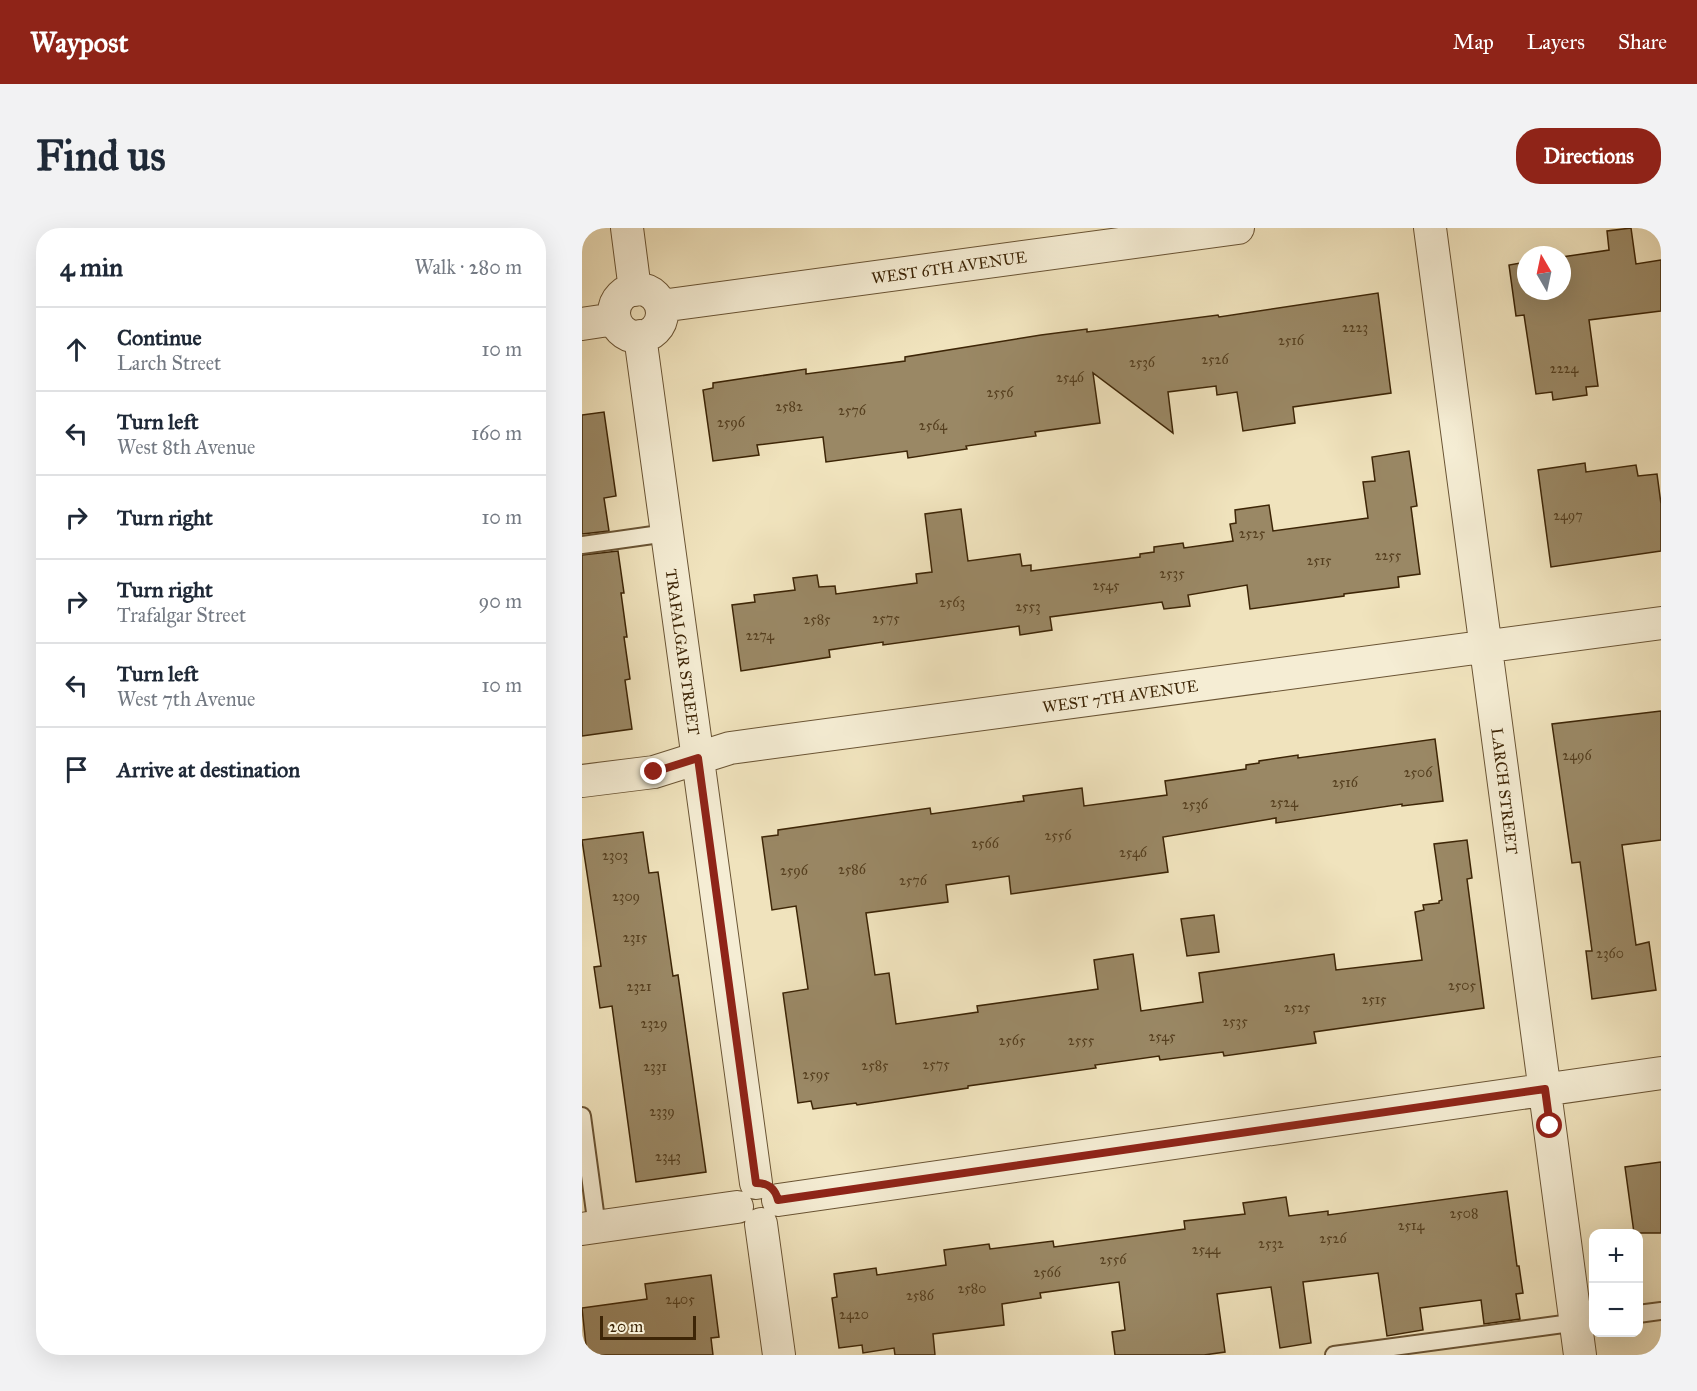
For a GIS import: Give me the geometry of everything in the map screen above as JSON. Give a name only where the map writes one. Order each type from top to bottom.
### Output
[{"type":"street","points":[[627,228],[648,298],[661,320],[658,326],[647,335],[627,334],[617,325],[616,303],[621,296],[648,298]]},
{"type":"street","name":"WEST 6TH AVENUE","points":[[648,298],[1238,228]]},
{"type":"street","name":"LARCH STREET","points":[[1430,228],[1545,1089],[1584,1321],[1580,1355]]},
{"type":"street","points":[[582,324],[615,319]]},
{"type":"street","name":"TRAFALGAR STREET","points":[[640,336],[779,1355]]},
{"type":"street","name":"WEST 7TH AVENUE","points":[[582,781],[654,772],[730,748],[1661,623]]},
{"type":"street","points":[[589,1228],[1661,1073]]},
{"type":"lane","points":[[582,545],[667,533]]},
{"type":"lane","points":[[582,1116],[589,1228]]},
{"type":"lane","points":[[1643,1313],[1661,1311]]},
{"type":"lane","points":[[1334,1355],[1584,1321]]},
{"type":"building","points":[[1631,228],[1636,264],[1661,260],[1661,311],[1589,320],[1598,386],[1586,387],[1587,395],[1553,400],[1552,392],[1536,394],[1524,315],[1516,316],[1509,265],[1517,264],[1517,300],[1571,300],[1571,256],[1609,250],[1607,231]]},
{"type":"building","points":[[1378,293],[1391,393],[1293,407],[1295,423],[1243,431],[1237,392],[1217,395],[1216,386],[1168,392],[1173,433],[1093,373],[1100,423],[1035,432],[1036,436],[966,446],[967,449],[908,458],[907,451],[826,462],[823,437],[757,445],[759,455],[713,461],[703,390],[713,388],[713,383],[806,369],[806,374],[905,361],[905,357],[1041,335],[1087,329],[1087,332],[1218,315],[1219,317]]},
{"type":"building","points":[[604,412],[616,496],[604,498],[609,531],[582,534],[582,415]]},
{"type":"building","points":[[1409,451],[1417,506],[1411,507],[1420,574],[1398,577],[1399,587],[1250,609],[1247,585],[1188,595],[1190,606],[1164,609],[1162,602],[1050,617],[1052,630],[1020,635],[1019,626],[883,645],[883,642],[829,650],[830,657],[741,671],[732,605],[755,602],[754,595],[795,590],[793,578],[817,575],[819,587],[835,586],[836,594],[917,583],[916,574],[932,572],[925,514],[961,509],[968,561],[1020,554],[1022,566],[1031,565],[1031,571],[1140,557],[1140,554],[1154,552],[1154,547],[1183,543],[1184,548],[1233,541],[1230,524],[1236,523],[1235,510],[1269,505],[1273,531],[1368,518],[1363,482],[1375,481],[1372,457]]},
{"type":"building","points":[[1585,463],[1586,472],[1636,465],[1638,476],[1657,474],[1661,504],[1661,551],[1551,567],[1538,470]]},
{"type":"building","points":[[618,551],[624,593],[621,593],[627,637],[624,637],[630,679],[625,680],[632,729],[582,736],[582,555]]},
{"type":"building","points":[[1661,711],[1661,840],[1622,845],[1636,945],[1649,942],[1656,990],[1592,999],[1586,951],[1592,951],[1580,862],[1572,863],[1552,724]]},
{"type":"building","points":[[1435,739],[1443,801],[1402,806],[1402,804],[1276,823],[1276,818],[1163,837],[1168,872],[1011,894],[1009,876],[946,885],[948,902],[866,913],[875,975],[889,973],[896,1024],[978,1012],[977,1006],[1098,989],[1094,960],[1133,954],[1141,1011],[1203,1002],[1199,973],[1334,954],[1336,970],[1422,960],[1415,912],[1424,910],[1423,905],[1439,903],[1442,900],[1434,844],[1467,840],[1472,878],[1467,879],[1484,1008],[1314,1032],[1316,1043],[1224,1056],[1223,1052],[1160,1060],[1159,1056],[857,1105],[856,1103],[813,1109],[811,1101],[798,1103],[783,993],[808,989],[796,906],[772,910],[762,837],[778,835],[778,830],[930,808],[931,814],[1024,801],[1023,796],[1082,788],[1084,806],[1167,795],[1165,781],[1246,769],[1246,765],[1259,763],[1259,761],[1298,755],[1298,758]]},
{"type":"building","points":[[643,832],[649,873],[658,872],[673,976],[678,975],[706,1172],[636,1182],[612,1006],[600,1008],[594,967],[601,966],[582,840]]},
{"type":"building","points":[[1214,915],[1219,952],[1187,956],[1181,919]]},
{"type":"building","points":[[1661,1162],[1661,1233],[1643,1233],[1643,1229],[1633,1229],[1625,1167]]},
{"type":"building","points":[[1507,1191],[1523,1293],[1516,1294],[1520,1319],[1484,1324],[1481,1300],[1420,1308],[1423,1330],[1387,1336],[1378,1273],[1303,1282],[1311,1343],[1280,1348],[1271,1287],[1217,1294],[1225,1352],[1204,1355],[1115,1355],[1112,1332],[1125,1330],[1119,1282],[1040,1293],[1041,1298],[1002,1304],[1004,1325],[933,1334],[935,1355],[895,1355],[894,1348],[863,1353],[862,1345],[839,1348],[832,1298],[837,1297],[834,1274],[876,1268],[877,1275],[946,1265],[944,1250],[989,1244],[990,1249],[1053,1241],[1054,1247],[1185,1229],[1184,1221],[1245,1214],[1243,1203],[1286,1197],[1289,1216],[1328,1211],[1328,1215]]},
{"type":"building","points":[[711,1275],[719,1337],[711,1338],[713,1355],[587,1355],[582,1308],[647,1299],[645,1284]]},
{"type":"route","points":[[654,772],[698,758],[756,1183],[773,1188],[778,1200],[1545,1089],[1550,1126]]}]
